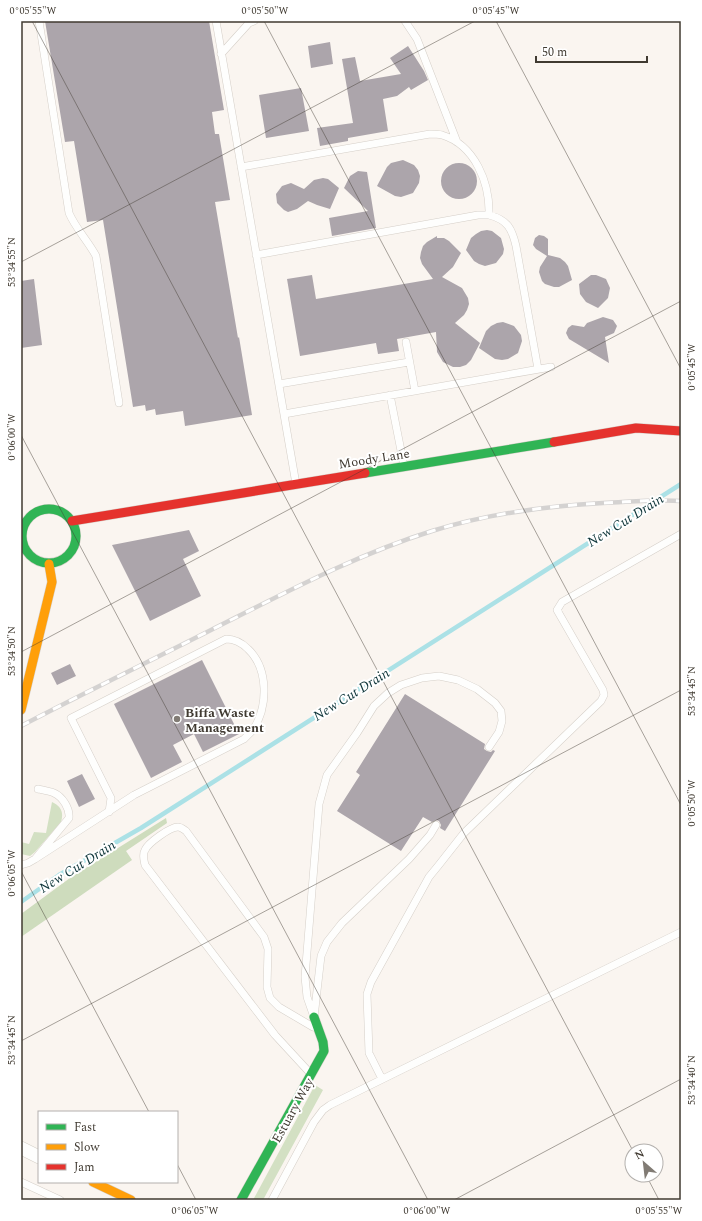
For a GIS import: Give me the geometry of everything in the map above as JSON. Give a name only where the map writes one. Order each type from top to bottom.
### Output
[{"type":"street","name":"Moody Lane","points":[[72,521],[636,428],[681,431]]},
{"type":"street","points":[[46,509],[54,509],[63,512],[72,521],[76,530],[76,542],[72,551],[66,558],[49,564],[43,563],[30,556],[24,548],[21,536],[23,526],[28,518],[36,512],[46,509]]},
{"type":"street","points":[[22,703],[52,582],[49,564]]},
{"type":"street","name":"Estuary Way","points":[[241,1200],[324,1051],[320,1031],[314,1017]]},
{"type":"street","points":[[21,1148],[38,1156]]},
{"type":"street","points":[[95,1183],[131,1200]]},
{"type":"lane","points":[[39,21],[69,213],[74,224],[90,245],[96,256],[119,403]]},
{"type":"lane","points":[[216,21],[296,484]]},
{"type":"lane","points":[[221,54],[249,23],[254,21]]},
{"type":"lane","points":[[405,21],[417,39],[456,142]]},
{"type":"lane","points":[[241,166],[430,134],[442,135],[456,142],[469,153],[480,170],[486,188],[489,215]]},
{"type":"lane","points":[[256,255],[478,215],[497,217],[507,224],[513,233],[538,370]]},
{"type":"lane","points":[[406,342],[415,391]]},
{"type":"lane","points":[[279,384],[409,362]]},
{"type":"lane","points":[[284,414],[551,367]]},
{"type":"lane","points":[[390,396],[404,466]]},
{"type":"lane","points":[[382,1079],[369,1052],[367,994],[371,982],[429,877],[464,833],[602,700],[604,695],[603,690],[557,610],[562,602],[681,534]]},
{"type":"lane","points":[[21,865],[35,859],[109,812],[134,795],[244,739],[253,730],[261,711],[265,690],[261,670],[254,654],[244,645],[233,639],[226,639],[71,718],[111,798],[109,812]]},
{"type":"lane","points":[[314,1017],[307,997],[305,977],[319,804],[327,775],[379,702],[388,693],[401,685],[422,678],[439,676],[458,680],[478,689],[495,703],[501,711],[502,721],[499,732],[489,747]]},
{"type":"lane","points":[[35,859],[69,818],[70,814],[61,798],[54,793],[38,789]]},
{"type":"lane","points":[[314,1017],[321,956],[327,942],[342,923],[409,859],[436,825]]},
{"type":"lane","points":[[311,1074],[275,1035],[146,865],[143,858],[145,850],[151,842],[173,827],[180,827],[186,831],[264,937],[268,949],[267,987],[270,998],[279,1007],[320,1031]]},
{"type":"lane","points":[[272,1200],[314,1122],[323,1110],[330,1104],[681,932]]},
{"type":"lane","points":[[21,1182],[60,1200]]},
{"type":"green space","points":[[52,802],[60,807],[62,812],[61,822],[30,856],[21,854],[21,842],[29,844],[34,832],[46,833]]},
{"type":"green space","points":[[166,818],[167,823],[126,851],[132,860],[21,937],[21,914],[70,878]]},
{"type":"green space","points":[[315,1085],[323,1090],[263,1200],[253,1200]]},
{"type":"building","points":[[45,21],[209,21],[224,110],[212,112],[215,134],[219,134],[230,200],[215,202],[252,415],[185,426],[183,411],[156,415],[155,409],[146,411],[145,405],[133,407],[103,220],[87,222],[74,141],[65,142]]},
{"type":"building","points":[[330,42],[333,64],[311,68],[308,46]]},
{"type":"building","points":[[408,46],[428,80],[411,90],[409,87],[397,96],[383,99],[388,131],[348,138],[348,141],[320,146],[317,128],[353,123],[342,59],[355,57],[360,81],[401,74],[390,58]]},
{"type":"building","points":[[301,88],[309,131],[266,138],[259,95]]},
{"type":"building","points":[[403,160],[414,165],[420,176],[419,183],[413,193],[401,197],[395,196],[377,186],[387,167],[391,163]]},
{"type":"building","points":[[463,163],[472,168],[476,174],[476,188],[472,194],[463,199],[455,199],[446,194],[442,188],[441,177],[446,168],[452,164]]},
{"type":"building","points":[[358,171],[367,172],[376,228],[332,236],[329,218],[368,211],[344,188],[350,176]]},
{"type":"building","points":[[323,178],[328,179],[339,188],[330,209],[308,201],[297,209],[288,212],[277,203],[276,194],[282,186],[291,183],[304,189],[314,180]]},
{"type":"building","points":[[481,231],[492,231],[501,238],[504,249],[503,254],[496,263],[485,266],[474,261],[466,250],[471,238]]},
{"type":"building","points":[[539,235],[548,239],[548,255],[560,258],[568,266],[572,280],[559,287],[545,284],[542,281],[539,272],[540,267],[547,256],[536,249],[533,245],[535,238]]},
{"type":"building","points":[[437,236],[437,238],[444,238],[449,241],[461,253],[453,267],[442,277],[462,288],[468,298],[469,304],[467,310],[455,323],[480,343],[471,360],[466,365],[453,367],[443,362],[437,352],[436,332],[397,339],[399,351],[378,354],[376,343],[300,356],[287,279],[312,275],[316,299],[433,279],[422,264],[420,258],[423,246]]},
{"type":"building","points":[[591,275],[596,275],[606,279],[610,288],[608,298],[598,308],[586,302],[580,294],[579,284]]},
{"type":"building","points":[[34,279],[42,345],[21,348],[21,281]]},
{"type":"building","points":[[603,317],[613,320],[617,326],[614,333],[605,337],[609,363],[569,339],[566,333],[568,328],[572,325],[584,327],[587,323]]},
{"type":"building","points":[[503,322],[514,326],[521,335],[522,341],[518,353],[508,359],[502,360],[495,359],[479,348],[486,331],[491,326]]},
{"type":"building","points":[[189,530],[199,551],[183,559],[201,596],[150,621],[112,545]]},
{"type":"building","name":"Biffa Waste Management","points":[[202,660],[239,734],[203,752],[194,734],[173,745],[182,762],[151,778],[114,704]]},
{"type":"building","points":[[70,664],[76,676],[57,685],[51,673]]},
{"type":"building","points":[[405,694],[485,744],[484,749],[487,751],[495,751],[445,831],[440,828],[441,825],[439,821],[436,820],[432,822],[423,817],[401,851],[337,811],[360,775],[356,772]]},
{"type":"building","points":[[82,774],[95,799],[79,807],[67,781]]},
{"type":"waterway","name":"New Cut Drain","points":[[21,902],[59,875],[141,828],[681,484]]},
{"type":"railway","points":[[21,726],[292,589],[347,563],[432,531],[495,515],[538,509],[581,504],[652,500],[681,501]]},
{"type":"traffic: fast","points":[[365,473],[554,442]]},
{"type":"traffic: fast","points":[[44,509],[54,509],[64,513],[72,521],[76,531],[76,536],[76,541],[72,551],[64,559],[54,563],[44,563],[34,559],[26,551],[22,541],[22,531],[26,521],[34,513],[44,509]]},
{"type":"traffic: fast","points":[[241,1200],[324,1051],[323,1042],[314,1017]]},
{"type":"traffic: slow","points":[[21,710],[52,582],[49,564]]},
{"type":"traffic: slow","points":[[95,1183],[131,1200]]},
{"type":"traffic: jam","points":[[554,442],[636,428],[681,431]]},
{"type":"traffic: jam","points":[[72,521],[365,473]]},
{"type":"place","name":"Biffa Waste Management","points":[[177,719]]}]
